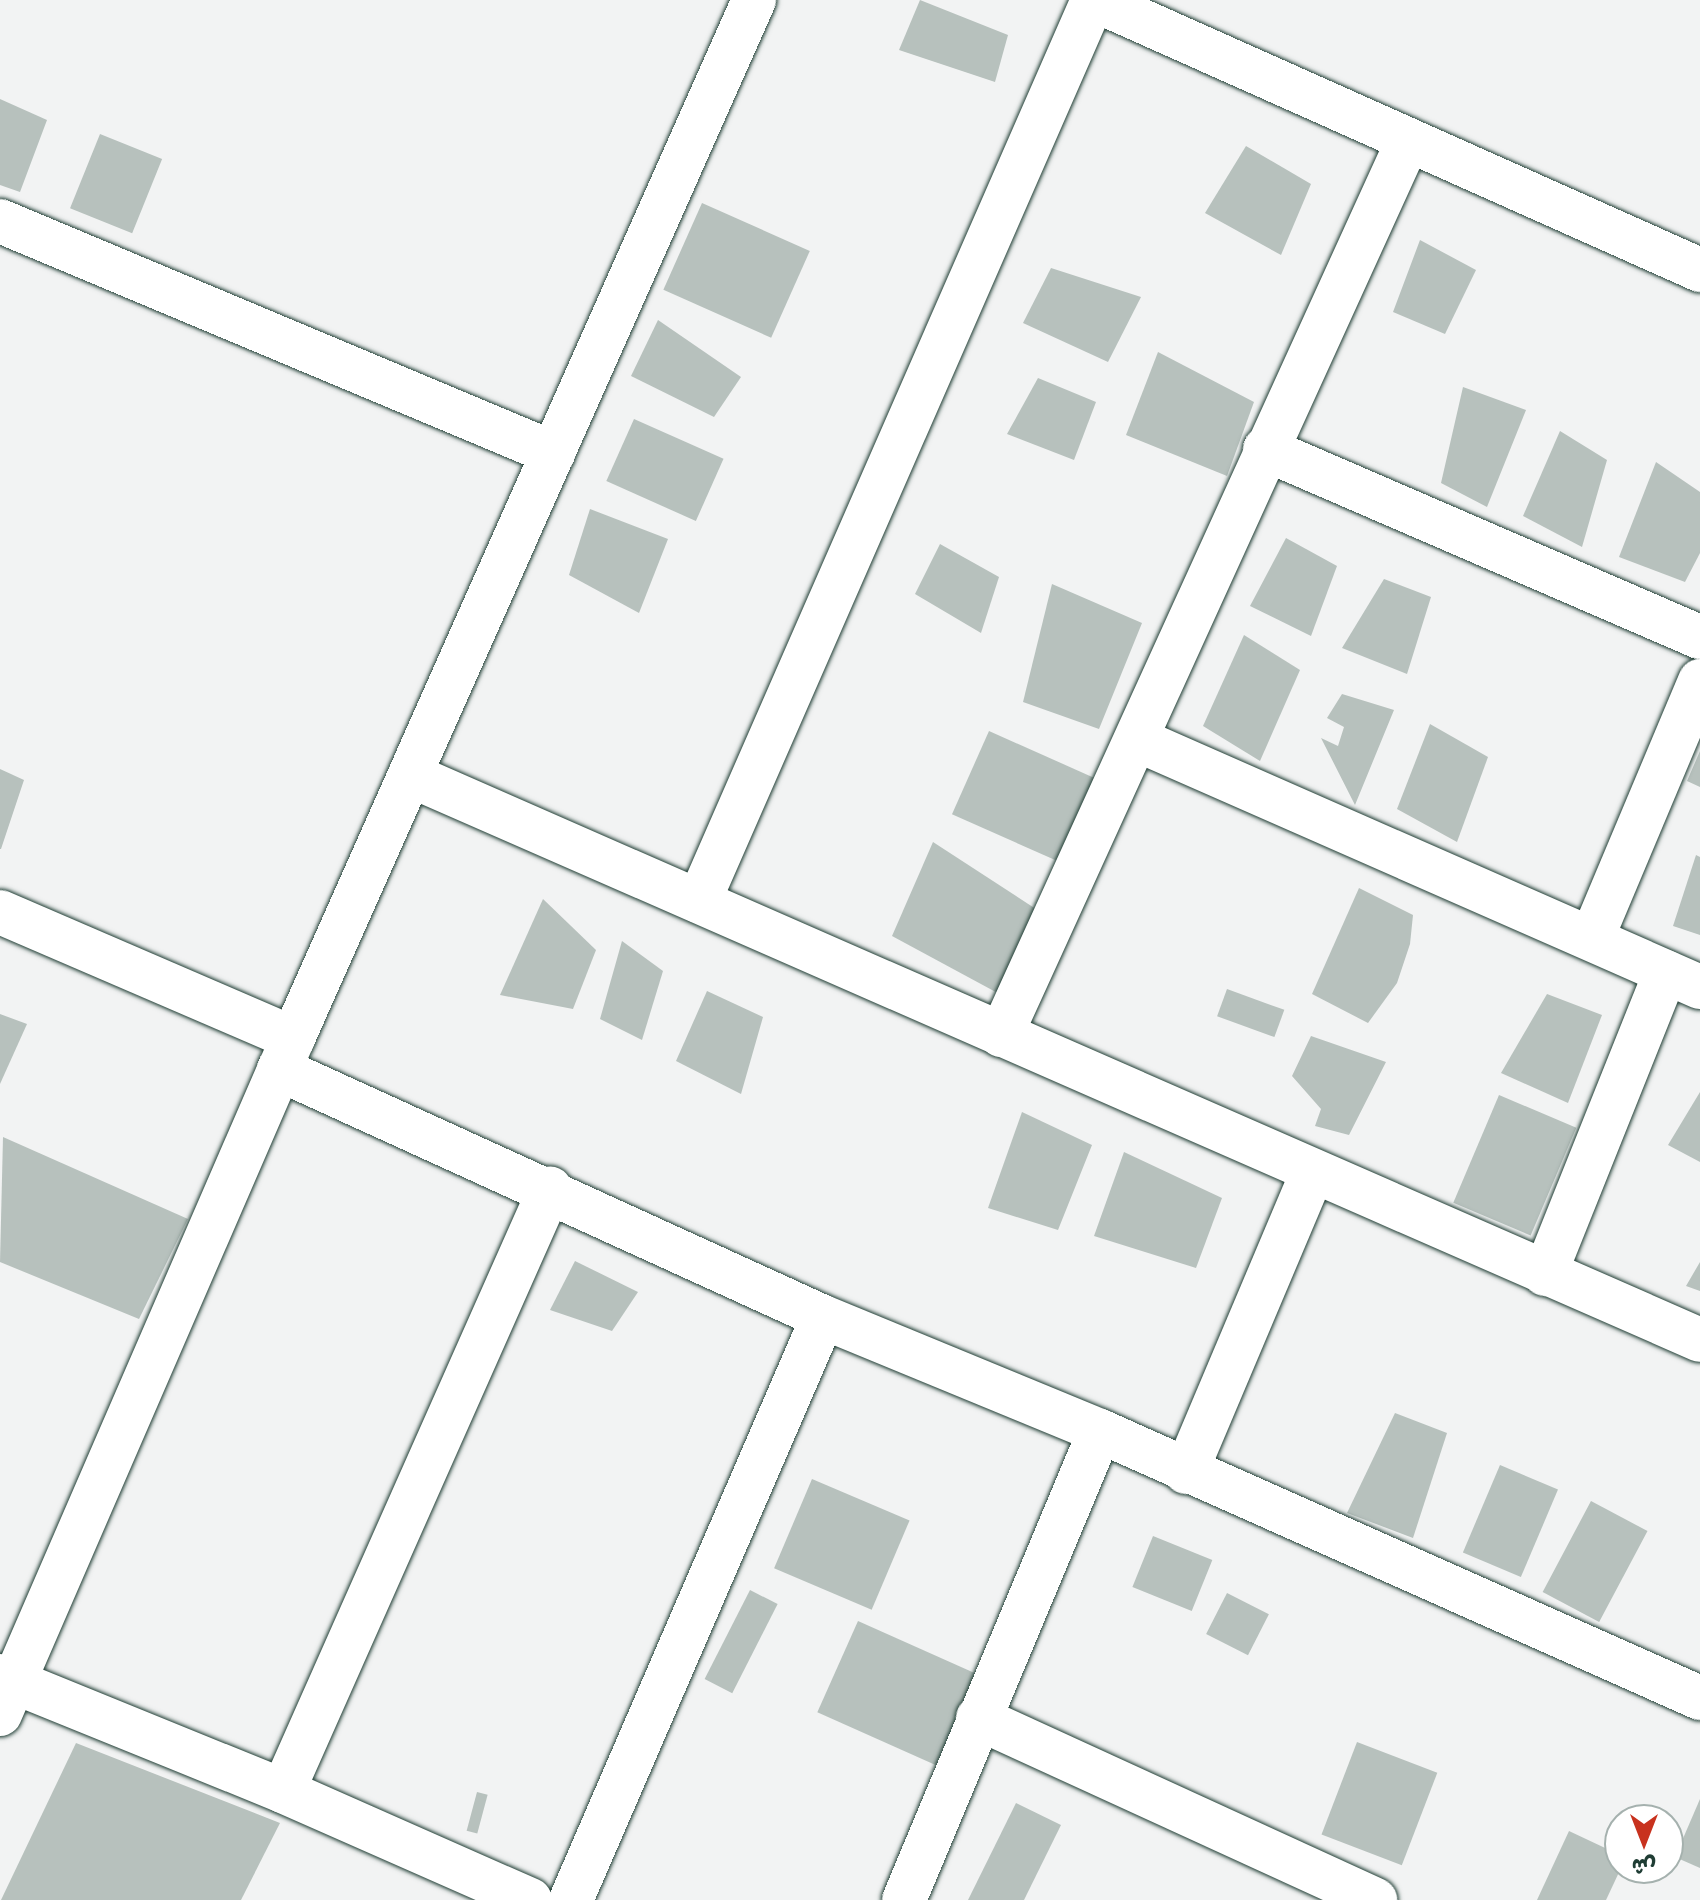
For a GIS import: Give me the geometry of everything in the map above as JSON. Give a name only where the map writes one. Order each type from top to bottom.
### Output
[{"type":"street","points":[[530,1900],[283,1791],[5,1691],[754,0]]},
{"type":"street","points":[[699,901],[1094,0],[1407,143],[1700,270]]},
{"type":"street","points":[[1001,1035],[1138,740],[1265,449],[1407,143]]},
{"type":"street","points":[[0,221],[553,453]]},
{"type":"street","points":[[1265,449],[1700,637]]},
{"type":"street","points":[[1592,938],[1700,681]]},
{"type":"street","points":[[1138,740],[1683,979],[1545,1274]]},
{"type":"street","points":[[410,775],[1700,1340]]},
{"type":"street","points":[[0,912],[550,1189],[823,1317],[1100,1431],[1186,1472],[1700,1698]]},
{"type":"street","points":[[1186,1472],[1313,1172]]},
{"type":"street","points":[[283,1791],[550,1189]]},
{"type":"street","points":[[571,1900],[823,1317]]},
{"type":"street","points":[[904,1900],[1100,1431]]},
{"type":"street","points":[[978,1718],[1375,1900]]},
{"type":"building","points":[[920,0],[1008,35],[995,82],[899,50]]},
{"type":"building","points":[[0,99],[47,120],[20,192],[0,185]]},
{"type":"building","points":[[100,134],[162,159],[132,233],[70,208]]},
{"type":"building","points":[[1246,146],[1311,184],[1281,255],[1205,213]]},
{"type":"building","points":[[702,203],[810,251],[771,338],[663,290]]},
{"type":"building","points":[[1420,240],[1476,270],[1445,334],[1393,312]]},
{"type":"building","points":[[1051,268],[1141,297],[1108,362],[1023,323]]},
{"type":"building","points":[[658,320],[741,377],[714,417],[631,376]]},
{"type":"building","points":[[1158,352],[1254,402],[1227,476],[1126,435]]},
{"type":"building","points":[[1038,378],[1096,402],[1074,460],[1007,434]]},
{"type":"building","points":[[1463,387],[1526,410],[1487,507],[1441,483]]},
{"type":"building","points":[[634,419],[724,459],[696,521],[606,481]]},
{"type":"building","points":[[1560,431],[1607,460],[1582,547],[1523,516]]},
{"type":"building","points":[[1656,462],[1700,492],[1700,553],[1685,582],[1619,557]]},
{"type":"building","points":[[590,509],[668,539],[639,613],[569,575]]},
{"type":"building","points":[[1286,538],[1337,566],[1311,636],[1250,606]]},
{"type":"building","points":[[940,544],[999,577],[981,633],[915,594]]},
{"type":"building","points":[[1384,579],[1431,597],[1407,674],[1342,648]]},
{"type":"building","points":[[1052,584],[1142,623],[1099,729],[1023,702]]},
{"type":"building","points":[[1244,635],[1300,670],[1260,761],[1203,726]]},
{"type":"building","points":[[1342,694],[1394,710],[1355,805],[1321,738],[1338,746],[1344,727],[1327,718]]},
{"type":"building","points":[[1430,724],[1488,757],[1457,842],[1397,809]]},
{"type":"building","points":[[989,731],[1095,778],[1058,861],[952,814]]},
{"type":"building","points":[[1700,751],[1700,787],[1687,781]]},
{"type":"building","points":[[0,769],[24,780],[1,849],[0,849]]},
{"type":"building","points":[[933,842],[1042,913],[1005,997],[892,936]]},
{"type":"building","points":[[1696,855],[1700,857],[1700,935],[1673,926]]},
{"type":"building","points":[[1359,888],[1413,915],[1410,944],[1397,983],[1368,1023],[1312,994]]},
{"type":"building","points":[[543,899],[596,950],[573,1009],[500,995]]},
{"type":"building","points":[[622,941],[663,971],[642,1040],[600,1019]]},
{"type":"building","points":[[1227,989],[1284,1010],[1274,1037],[1217,1016]]},
{"type":"building","points":[[707,991],[763,1017],[741,1094],[676,1061]]},
{"type":"building","points":[[1547,994],[1602,1015],[1568,1103],[1501,1073]]},
{"type":"building","points":[[0,1014],[27,1024],[0,1084]]},
{"type":"building","points":[[1311,1036],[1386,1062],[1349,1135],[1315,1126],[1321,1109],[1292,1076]]},
{"type":"building","points":[[1700,1092],[1700,1162],[1668,1145]]},
{"type":"building","points":[[1499,1095],[1576,1128],[1531,1236],[1453,1203]]},
{"type":"building","points":[[1022,1112],[1092,1145],[1058,1230],[988,1208]]},
{"type":"building","points":[[3,1137],[188,1219],[139,1319],[0,1262]]},
{"type":"building","points":[[1124,1152],[1222,1198],[1196,1268],[1094,1236]]},
{"type":"building","points":[[575,1261],[638,1292],[612,1331],[550,1310]]},
{"type":"building","points":[[1700,1262],[1700,1291],[1686,1286]]},
{"type":"building","points":[[1395,1413],[1447,1433],[1413,1538],[1347,1513]]},
{"type":"building","points":[[1500,1465],[1558,1490],[1521,1577],[1463,1552]]},
{"type":"building","points":[[812,1479],[910,1520],[872,1610],[774,1568]]},
{"type":"building","points":[[1591,1501],[1648,1531],[1599,1622],[1543,1592]]},
{"type":"building","points":[[1153,1536],[1212,1560],[1192,1611],[1132,1587]]},
{"type":"building","points":[[750,1590],[778,1604],[732,1693],[705,1679]]},
{"type":"building","points":[[1227,1593],[1269,1614],[1248,1655],[1206,1634]]},
{"type":"building","points":[[858,1621],[977,1674],[936,1765],[817,1712]]},
{"type":"building","points":[[1357,1742],[1437,1773],[1402,1865],[1322,1834]]},
{"type":"building","points":[[76,1743],[280,1823],[241,1900],[1,1900]]},
{"type":"building","points":[[477,1792],[488,1795],[477,1833],[467,1831]]},
{"type":"building","points":[[1700,1799],[1700,1868],[1684,1861],[1684,1836]]},
{"type":"building","points":[[1016,1803],[1061,1825],[1024,1900],[968,1900]]},
{"type":"building","points":[[1569,1831],[1604,1847],[1604,1884],[1614,1884],[1606,1900],[1537,1900]]}]
